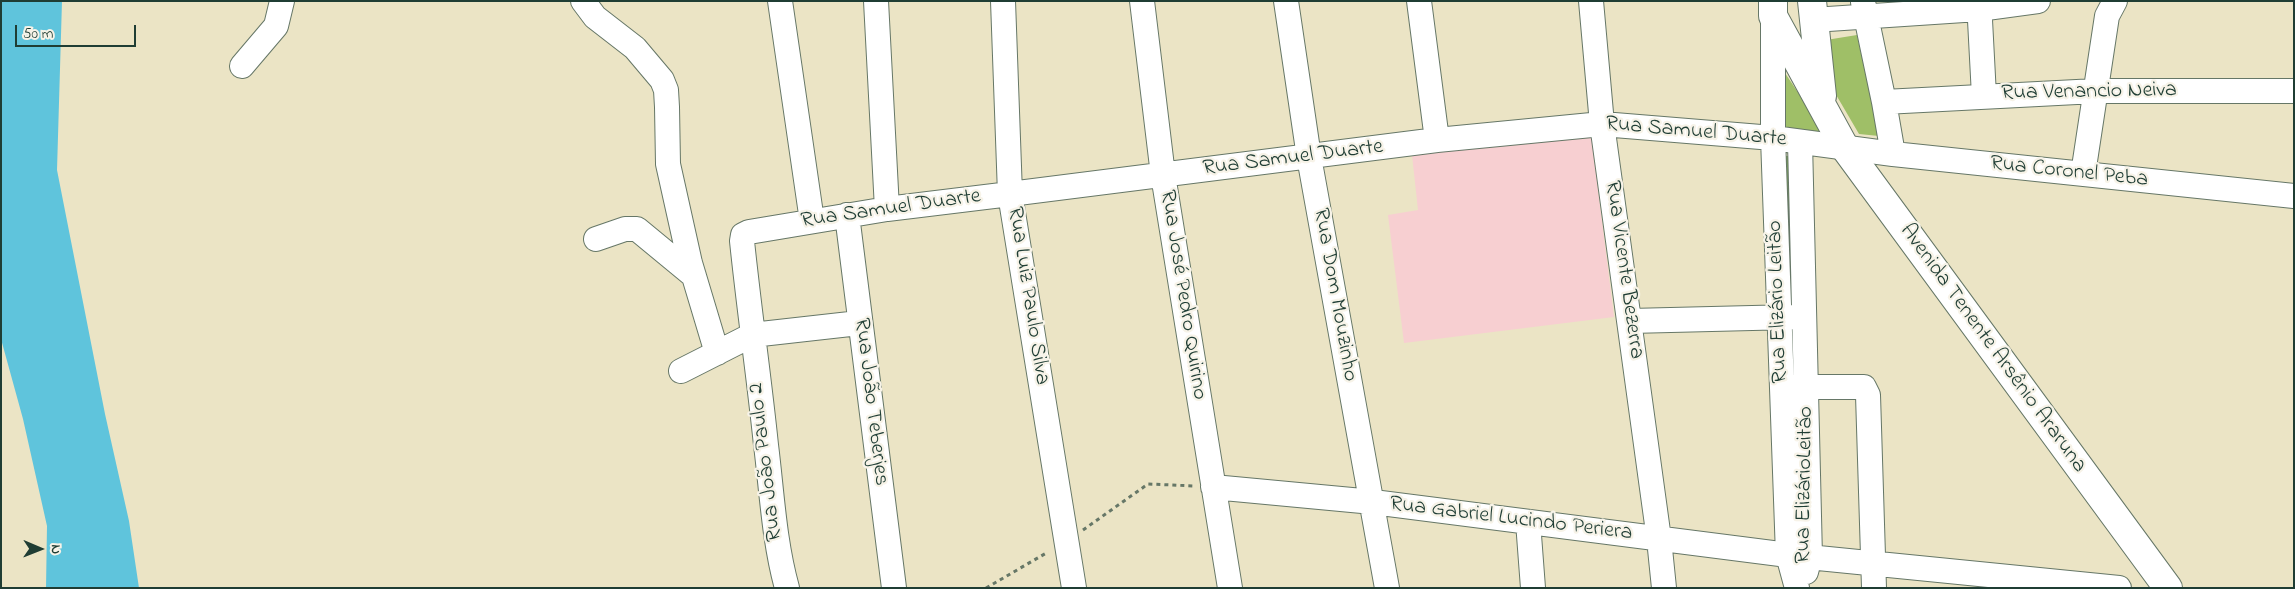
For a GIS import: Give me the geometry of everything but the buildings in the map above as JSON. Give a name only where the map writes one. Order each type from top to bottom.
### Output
[{"type":"main road","name":"Avenida Tenente Arsênio Araruna","points":[[1773,8],[1845,148],[2168,588]]},
{"type":"main road","points":[[1813,11],[1823,105]]},
{"type":"street","points":[[242,66],[276,26],[282,1]]},
{"type":"street","points":[[583,1],[595,17],[635,48],[662,80],[666,90],[668,164],[694,276],[716,352]]},
{"type":"street","points":[[780,1],[812,221]]},
{"type":"street","points":[[876,1],[887,209]]},
{"type":"street","name":"Rua Luiz Paulo Silva","points":[[1003,1],[1010,194],[1074,588]]},
{"type":"street","name":"Rua José Pedro Quirino","points":[[1142,1],[1163,175],[1230,588]]},
{"type":"street","name":"Rua Dom Mouzinho","points":[[1286,1],[1309,157],[1373,502],[1387,588]]},
{"type":"street","points":[[1419,1],[1437,140]]},
{"type":"street","name":"Rua Vicente Bezerra","points":[[1591,1],[1602,124],[1630,321],[1664,588]]},
{"type":"street","points":[[1813,11],[2038,1]]},
{"type":"street","points":[[1979,5],[1984,96]]},
{"type":"street","points":[[2084,174],[2108,6]]},
{"type":"street","name":"Rua Elizário Leitão","points":[[1773,8],[1773,138],[1778,318],[1782,387],[1799,556],[1797,588]]},
{"type":"street","points":[[1865,8],[1893,154]]},
{"type":"street","name":"Rua Venancio Neiva","points":[[1884,102],[2096,91],[2294,91]]},
{"type":"street","name":"Rua Samuel Duarte","points":[[744,235],[812,221],[887,209],[1437,140],[1602,124],[1773,138],[1845,148]]},
{"type":"street","name":"Rua ElizárioLeitão","points":[[1800,142],[1807,387],[1799,556],[1802,588]]},
{"type":"street","name":"Rua Coronel Peba","points":[[1845,148],[2294,199]]},
{"type":"street","name":"Rua João Teberjes","points":[[847,215],[859,323],[894,588]]},
{"type":"street","points":[[596,239],[625,229],[637,229],[694,276]]},
{"type":"street","name":"Rua João Paulo 2","points":[[744,235],[742,241],[771,505],[780,562],[787,588]]},
{"type":"street","points":[[1630,321],[1805,317]]},
{"type":"street","points":[[681,371],[752,335],[859,323]]},
{"type":"street","points":[[1782,387],[1864,387],[1868,395],[1874,588]]},
{"type":"street","name":"Rua Gabriel Lucindo Periera","points":[[1213,486],[1373,502],[1799,556],[2119,588]]},
{"type":"street","points":[[1528,522],[1533,588]]},
{"type":"path","points":[[986,588],[1067,542],[1148,484],[1213,486]]},
{"type":"shaded area","points":[[1591,133],[1614,317],[1404,343],[1388,215],[1418,210],[1412,155]]},
{"type":"green space","points":[[1857,35],[1879,136],[1859,134],[1828,81],[1826,40]]},
{"type":"green space","points":[[1783,70],[1809,109],[1830,134],[1782,127]]},
{"type":"green space","points":[[1785,156],[1792,156],[1794,281],[1788,281]]},
{"type":"water","points":[[1,1],[62,1],[57,170],[105,414],[129,521],[139,588],[46,588],[47,526],[23,419],[1,339]]}]
